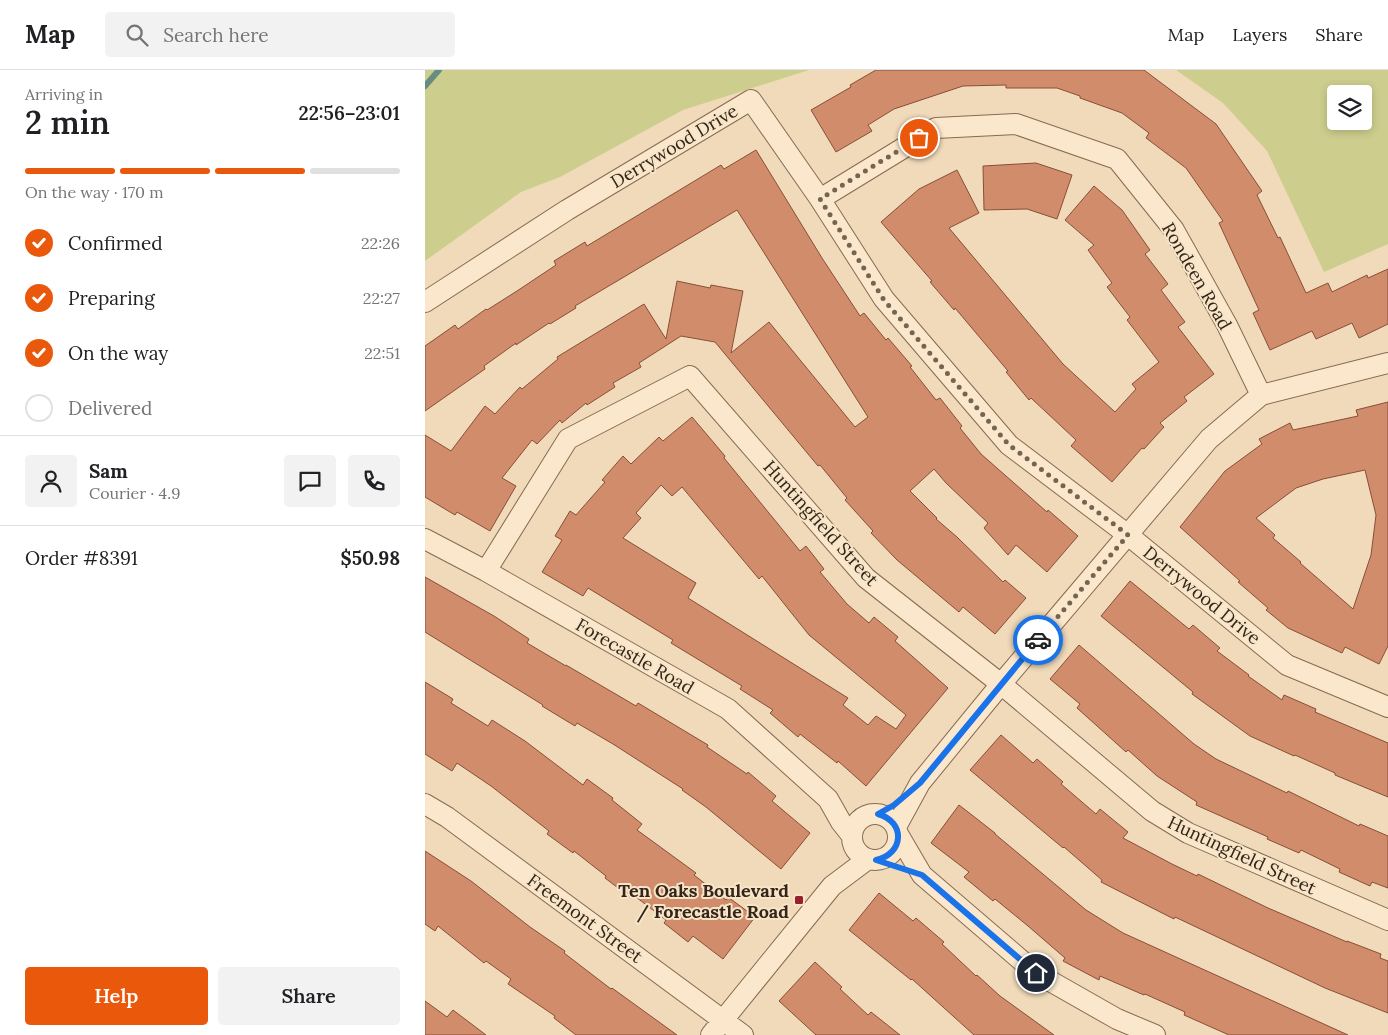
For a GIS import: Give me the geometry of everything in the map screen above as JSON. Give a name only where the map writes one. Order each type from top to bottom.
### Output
[{"type":"street","name":"Derrywood Drive","points":[[425,302],[567,210],[751,100],[820,199],[884,300],[1009,445],[1128,535],[1287,665],[1388,707]]},
{"type":"street","name":"Rondeen Road","points":[[820,199],[936,128],[1016,124],[1117,159],[1174,230],[1227,325],[1261,395]]},
{"type":"street","points":[[711,1035],[832,886],[852,839],[857,822],[863,817],[894,805],[920,783],[1001,684],[1209,439],[1261,395],[1388,363]]},
{"type":"street","name":"Huntingfield Street","points":[[486,571],[568,439],[690,376],[865,578],[1001,684],[1159,816],[1188,833],[1388,920]]},
{"type":"street","name":"Forecastle Road","points":[[425,539],[486,571],[728,709],[828,799],[852,839]]},
{"type":"street","points":[[832,886],[872,860],[890,855],[898,842],[897,830],[920,783]]},
{"type":"street","name":"Forecastle Road","points":[[828,799],[874,814]]},
{"type":"street","name":"Freemont Street","points":[[425,804],[447,817],[743,1035]]},
{"type":"street","points":[[874,814],[891,820],[922,875],[1036,973],[1117,1019],[1155,1035]]},
{"type":"street","points":[[852,839],[855,850],[861,856],[922,875]]},
{"type":"green space","points":[[425,70],[809,70],[683,110],[560,177],[521,192],[425,261]]},
{"type":"green space","points":[[1176,70],[1388,70],[1388,244],[1324,272],[1267,151],[1223,103]]},
{"type":"building","points":[[876,70],[1144,70],[1216,124],[1262,191],[1257,195],[1278,238],[1280,237],[1306,293],[1328,283],[1332,292],[1367,275],[1368,278],[1388,269],[1388,324],[1359,338],[1352,323],[1316,339],[1312,331],[1270,350],[1253,313],[1259,310],[1219,223],[1223,221],[1186,168],[1146,138],[1149,133],[1122,113],[1057,88],[1006,88],[1006,85],[963,86],[894,109],[868,125],[872,131],[836,152],[811,110]]},
{"type":"building","points":[[756,150],[860,316],[864,313],[886,340],[888,338],[912,366],[910,367],[936,400],[940,398],[962,426],[960,428],[981,454],[1047,512],[1048,510],[1078,536],[1047,572],[1016,545],[1008,555],[984,528],[988,523],[934,469],[910,491],[936,519],[1003,582],[1005,580],[1026,598],[995,634],[963,607],[959,612],[897,560],[871,533],[873,531],[845,500],[847,498],[715,342],[681,336],[639,363],[641,367],[613,383],[615,387],[587,405],[586,403],[562,423],[560,420],[537,444],[532,440],[502,478],[516,486],[490,531],[457,512],[455,515],[425,497],[425,435],[451,451],[485,406],[495,414],[520,387],[522,389],[558,359],[557,357],[644,304],[666,339],[677,281],[710,288],[711,285],[743,291],[731,353],[769,322],[855,427],[868,417],[737,210],[575,306],[576,308],[516,345],[516,343],[484,366],[485,369],[425,411],[425,346],[455,325],[458,329],[486,309],[517,291],[556,265],[554,261],[585,242],[587,246],[721,165],[724,169]]},
{"type":"building","points":[[1036,163],[1072,175],[1057,219],[1027,209],[984,210],[983,166]]},
{"type":"building","points":[[957,170],[979,213],[949,228],[1063,364],[1115,412],[1136,389],[1132,384],[1159,362],[1127,320],[1130,317],[1107,287],[1112,283],[1088,250],[1094,245],[1065,220],[1094,186],[1122,210],[1150,250],[1145,254],[1168,284],[1161,290],[1185,322],[1178,327],[1214,374],[1184,397],[1187,401],[1160,423],[1164,427],[1144,449],[1142,448],[1112,482],[1071,446],[1076,440],[1031,398],[1029,400],[1006,372],[1008,371],[955,308],[954,310],[930,282],[932,281],[881,222],[919,189]]},
{"type":"building","points":[[1388,402],[1388,646],[1379,664],[1345,647],[1342,653],[1288,628],[1266,610],[1268,608],[1180,527],[1225,471],[1262,444],[1259,439],[1290,423],[1293,430],[1358,416],[1356,410]],"holes":[[[1365,470],[1376,515],[1371,555],[1353,609],[1273,538],[1275,535],[1256,518],[1296,488],[1323,479]]]},
{"type":"building","points":[[692,417],[800,551],[806,546],[824,569],[820,572],[847,604],[869,623],[874,617],[898,637],[895,641],[948,688],[866,786],[838,761],[837,763],[800,734],[798,737],[770,713],[773,710],[740,689],[742,686],[671,643],[673,640],[588,588],[583,596],[542,572],[562,540],[555,536],[570,511],[576,515],[605,482],[602,480],[623,456],[631,464],[659,437],[663,441]],"holes":[[[661,485],[672,496],[682,487],[759,579],[762,576],[809,635],[906,715],[896,729],[876,716],[868,725],[843,705],[848,698],[688,598],[696,583],[623,538],[641,518],[636,513]]]},
{"type":"building","points":[[425,577],[494,616],[529,639],[527,643],[636,706],[638,703],[708,745],[707,747],[747,774],[748,772],[776,796],[772,801],[810,833],[781,869],[683,789],[613,744],[577,723],[575,726],[542,706],[425,632]]},
{"type":"building","points":[[1130,581],[1189,629],[1193,625],[1220,648],[1217,651],[1282,700],[1284,695],[1316,709],[1315,712],[1388,743],[1388,797],[1250,736],[1192,694],[1193,692],[1101,616]]},
{"type":"building","points":[[1079,645],[1194,744],[1216,759],[1287,793],[1288,791],[1359,826],[1360,824],[1388,836],[1388,888],[1372,882],[1370,886],[1339,872],[1340,869],[1301,850],[1299,853],[1196,805],[1197,802],[1157,776],[1128,750],[1126,752],[1077,708],[1080,704],[1050,679]]},
{"type":"building","points":[[425,682],[453,699],[451,703],[488,726],[492,720],[525,741],[583,785],[587,779],[613,798],[612,800],[642,824],[637,830],[696,873],[694,875],[726,900],[728,897],[755,917],[723,959],[693,936],[688,942],[664,923],[666,920],[632,894],[630,897],[574,851],[573,853],[547,834],[549,831],[491,786],[457,763],[452,771],[425,754]]},
{"type":"building","points":[[1001,735],[1033,763],[1037,759],[1063,782],[1061,784],[1096,814],[1100,809],[1128,832],[1123,838],[1172,864],[1197,876],[1198,874],[1268,908],[1347,942],[1381,954],[1380,958],[1388,961],[1388,1013],[1325,988],[1175,917],[1174,919],[1101,882],[1102,880],[1064,847],[970,770]]},
{"type":"building","points":[[959,805],[1086,910],[1123,933],[1348,1035],[1229,1035],[1184,1015],[1185,1012],[1145,994],[1100,976],[1099,980],[1063,961],[1065,958],[1028,926],[964,877],[969,872],[931,843]]},
{"type":"building","points":[[425,851],[471,881],[530,927],[565,951],[564,953],[611,989],[677,1035],[576,1035],[554,1018],[555,1016],[508,984],[511,979],[486,961],[484,963],[438,926],[435,931],[425,924]]},
{"type":"building","points":[[879,893],[913,921],[916,918],[944,942],[942,944],[976,976],[1054,1035],[974,1035],[912,979],[849,930]]},
{"type":"building","points":[[815,962],[868,1015],[871,1012],[900,1035],[816,1035],[779,1001]]},
{"type":"building","points":[[425,1001],[447,1017],[453,1010],[486,1035],[425,1035]]},
{"type":"waterway","points":[[425,86],[439,70]]},
{"type":"way so far","points":[[919,138],[820,199],[884,300],[1009,445],[1128,535],[1038,640]]},
{"type":"place","name":"Ten Oaks Boulevard / Forecastle Road","points":[[799,900]]},
{"type":"route","points":[[1036,973],[922,875],[876,860],[890,855],[898,842],[896,827],[891,820],[878,814],[894,805],[920,783],[1038,640]]}]
